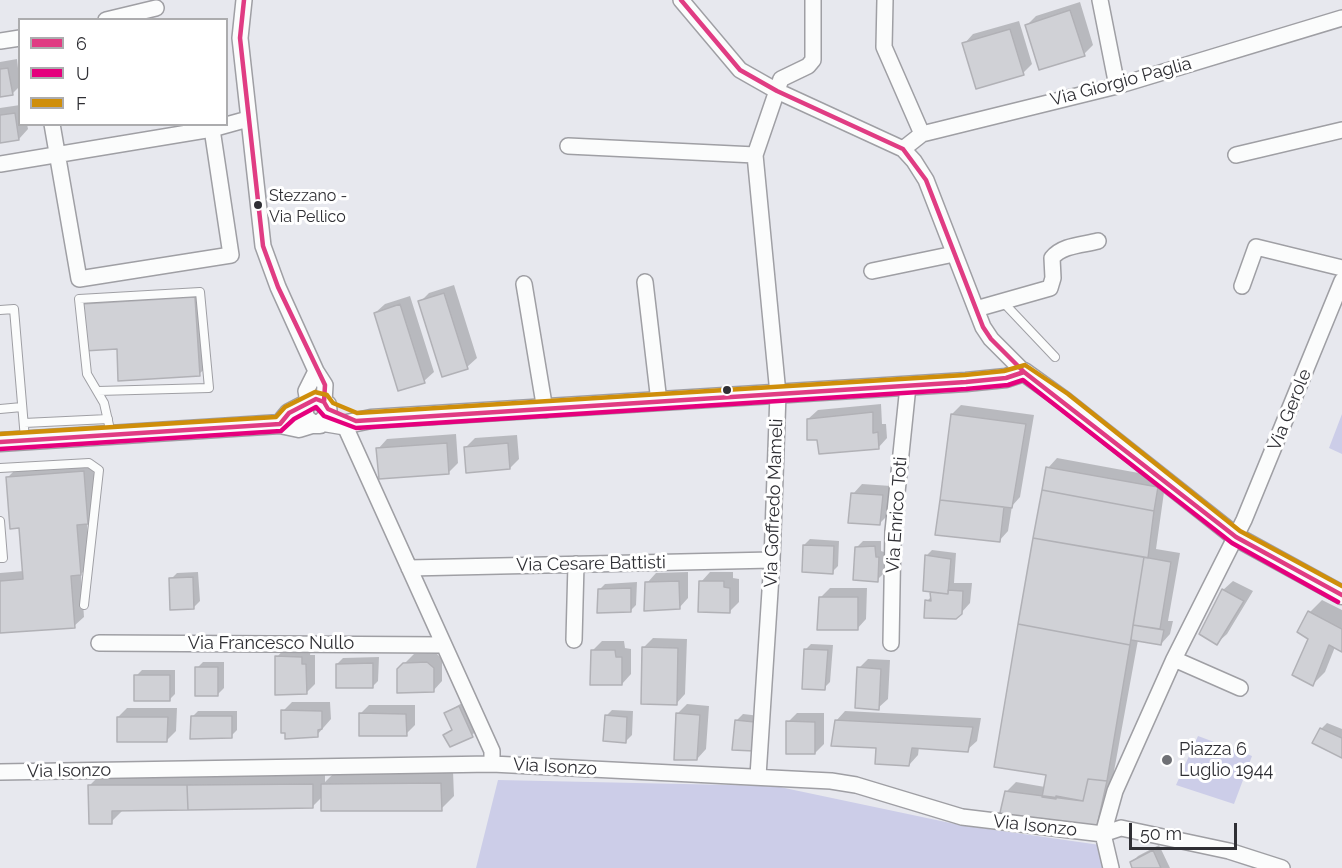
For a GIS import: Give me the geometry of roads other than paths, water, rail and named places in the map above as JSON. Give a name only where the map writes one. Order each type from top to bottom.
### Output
[{"type":"street","points":[[0,442],[25,432],[110,427],[280,424],[299,428],[317,411],[325,385],[316,371],[267,263],[240,38],[241,9],[244,0]]},
{"type":"street","points":[[681,0],[740,70],[777,91],[903,149],[926,180],[976,309],[991,339],[1024,372],[1064,400],[1236,537],[1342,595]]},
{"type":"street","points":[[777,91],[781,79],[808,66],[813,60],[813,0]]},
{"type":"street","points":[[885,0],[884,47],[922,134]]},
{"type":"street","points":[[1100,0],[1117,86]]},
{"type":"street","points":[[114,18],[156,8]]},
{"type":"street","name":"Via Giorgio Paglia","points":[[903,149],[922,134],[1117,86],[1342,18]]},
{"type":"street","points":[[0,41],[18,38]]},
{"type":"street","name":"Via Goffredo Mameli","points":[[758,776],[772,560],[778,394],[754,155],[777,91]]},
{"type":"street","points":[[228,125],[248,119]]},
{"type":"street","points":[[52,126],[79,279],[231,255],[212,129]]},
{"type":"street","points":[[0,164],[223,126]]},
{"type":"street","points":[[1236,155],[1342,130]]},
{"type":"street","points":[[568,146],[754,155]]},
{"type":"street","points":[[976,309],[1050,288],[1053,278],[1052,258],[1055,254],[1061,250],[1098,241]]},
{"type":"street","points":[[1242,286],[1256,247],[1342,268]]},
{"type":"street","points":[[872,271],[954,254]]},
{"type":"street","name":"Via Gerole","points":[[1103,834],[1115,791],[1174,659],[1236,537],[1280,437],[1342,281]]},
{"type":"street","points":[[645,282],[659,402]]},
{"type":"street","points":[[524,284],[546,410]]},
{"type":"street","points":[[317,411],[350,422],[908,386],[1006,378],[1024,372]]},
{"type":"street","name":"Via Enrico Toti","points":[[891,643],[893,531],[908,386]]},
{"type":"street","points":[[350,422],[409,568],[492,752],[492,764]]},
{"type":"street","name":"Via Cesare Battisti","points":[[409,568],[772,560]]},
{"type":"street","points":[[574,640],[576,564]]},
{"type":"street","name":"Via Francesco Nullo","points":[[99,643],[443,645]]},
{"type":"street","points":[[1174,659],[1240,688]]},
{"type":"street","name":"Via Isonzo","points":[[0,772],[492,764],[758,776],[856,785],[962,817],[1103,834],[1121,828],[1229,851],[1282,868]]},
{"type":"street","points":[[1103,834],[1111,868]]},
{"type":"lane","points":[[98,391],[209,388],[200,292],[79,299],[87,374],[98,391],[110,427]]},
{"type":"lane","points":[[1002,301],[1054,357]]},
{"type":"lane","points":[[0,310],[14,309],[25,432]]},
{"type":"lane","points":[[0,409],[22,407]]},
{"type":"lane","points":[[0,468],[89,463],[99,470],[84,605]]},
{"type":"lane","points":[[0,521],[3,558],[0,558]]},
{"type":"place","name":"Stezzano - Via Pellico","points":[[258,205]]},
{"type":"place","name":"Piazza 6 Luglio 1944","points":[[1167,760]]}]
